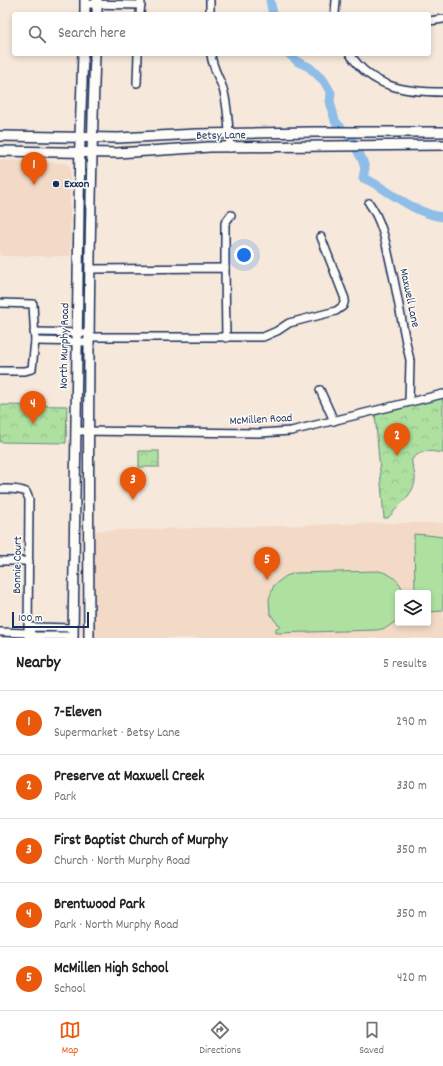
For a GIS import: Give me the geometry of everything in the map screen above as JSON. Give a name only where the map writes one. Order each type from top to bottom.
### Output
[{"type":"main road","name":"North Murphy Road","points":[[73,634],[80,137],[83,56]]},
{"type":"main road","name":"North Murphy Road","points":[[88,638],[89,337],[95,56]]},
{"type":"main road","name":"Betsy Lane","points":[[0,136],[144,138],[314,132],[443,132]]},
{"type":"main road","name":"Betsy Lane","points":[[0,151],[117,153],[197,148],[322,146],[387,147],[443,145]]},
{"type":"street","points":[[210,0],[210,12]]},
{"type":"street","points":[[335,12],[336,0]]},
{"type":"street","points":[[85,2],[141,2],[140,12]]},
{"type":"street","points":[[431,21],[443,20]]},
{"type":"street","points":[[137,83],[138,56]]},
{"type":"street","points":[[211,56],[211,62],[223,89],[230,148]]},
{"type":"street","points":[[353,56],[359,66],[378,82],[398,89],[443,92]]},
{"type":"street","name":"Maxwell Lane","points":[[369,203],[381,225],[403,324],[410,360],[409,402]]},
{"type":"street","points":[[226,338],[225,223],[231,214]]},
{"type":"street","points":[[35,341],[78,337],[263,337],[289,324],[341,309],[345,303],[345,298],[322,237]]},
{"type":"street","points":[[90,269],[225,268]]},
{"type":"street","points":[[0,303],[33,304],[35,341],[32,369],[25,371],[0,370]]},
{"type":"street","points":[[34,332],[78,337]]},
{"type":"street","points":[[320,390],[334,420]]},
{"type":"street","name":"McMillen Road","points":[[76,431],[260,433],[291,430],[443,394]]},
{"type":"street","name":"Bonnie Court","points":[[0,489],[18,489],[26,492],[30,505],[28,635]]},
{"type":"street","points":[[0,561],[29,562]]},
{"type":"street","points":[[0,632],[28,635],[33,627],[73,634]]},
{"type":"shaded area","points":[[0,160],[64,163],[70,166],[70,256],[0,256]]},
{"type":"shaded area","points":[[385,523],[443,523],[443,638],[92,638],[90,531]]},
{"type":"green space","points":[[443,397],[443,453],[423,452],[412,459],[415,477],[412,490],[388,518],[384,518],[375,413]]},
{"type":"green space","points":[[0,405],[67,406],[66,443],[0,442]]},
{"type":"green space","points":[[139,451],[159,451],[159,467],[139,467]]},
{"type":"green space","points":[[414,534],[443,537],[443,611],[431,612],[431,590],[415,590]]},
{"type":"green space","points":[[379,571],[388,574],[395,579],[402,590],[395,590],[395,622],[386,628],[377,630],[276,633],[276,628],[281,627],[270,613],[269,599],[274,585],[286,576],[295,573]]},
{"type":"waterway","points":[[270,0],[273,12]]},
{"type":"waterway","points":[[291,56],[298,62],[309,67],[324,81],[331,93],[330,101],[335,121],[351,139],[362,159],[365,168],[363,178],[413,207],[435,216],[443,217]]},
{"type":"place","name":"Exxon","points":[[56,184]]},
{"type":"place","name":"7-Eleven","points":[[34,185]]},
{"type":"place","name":"Brentwood Park","points":[[33,424]]},
{"type":"place","name":"Preserve at Maxwell Creek","points":[[397,456]]},
{"type":"place","name":"First Baptist Church of Murphy","points":[[133,500]]},
{"type":"place","name":"McMillen High School","points":[[267,580]]}]
